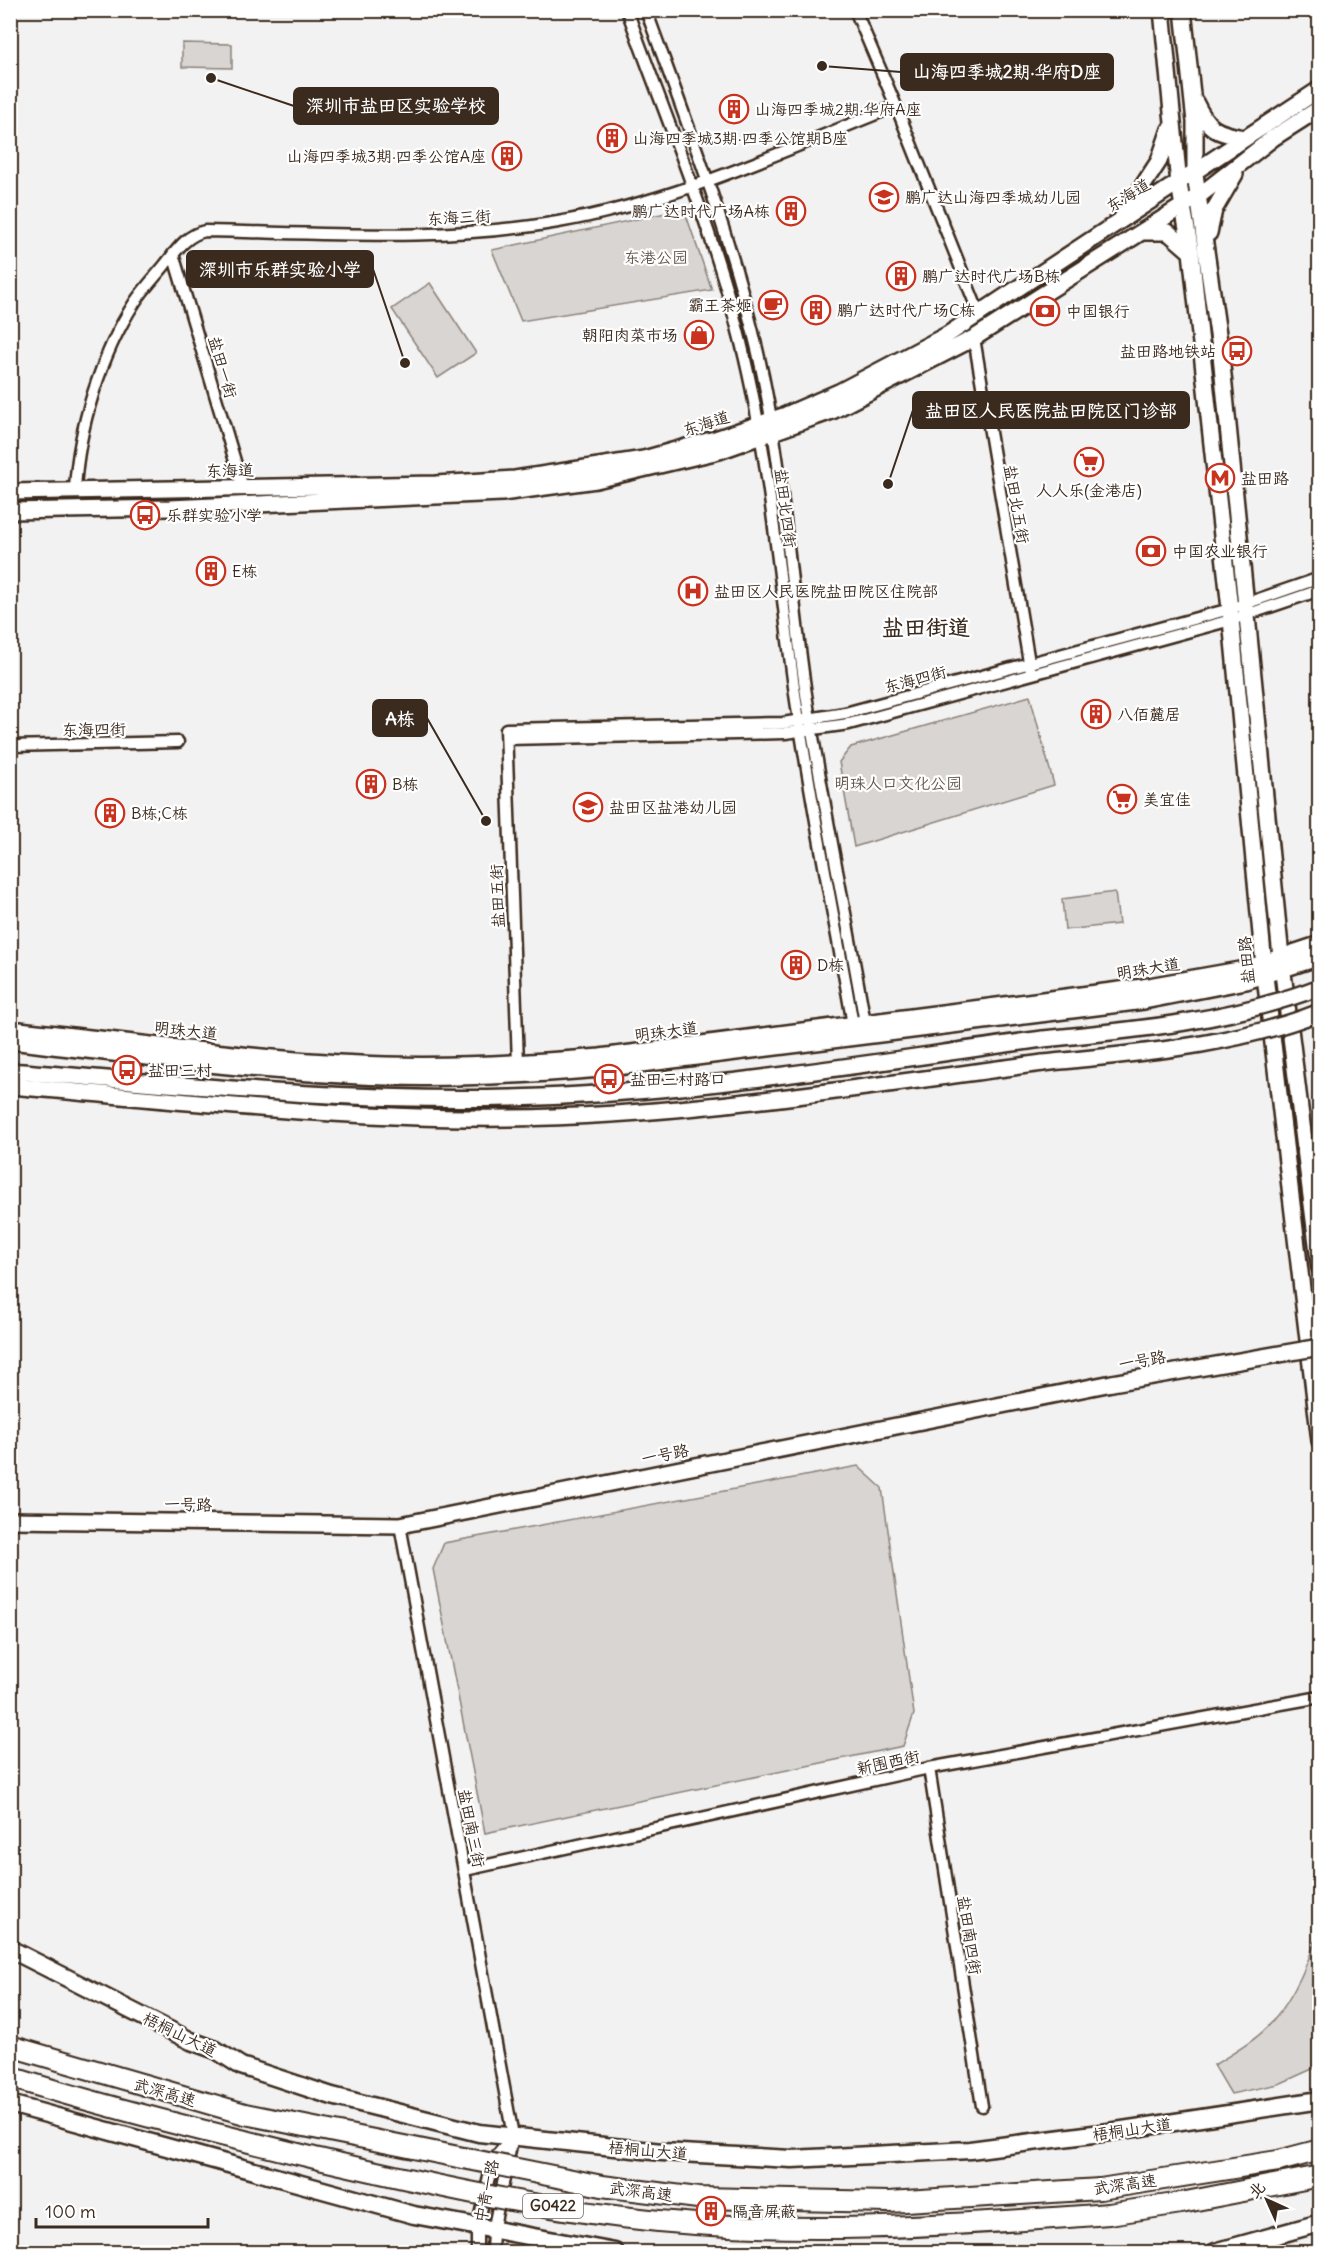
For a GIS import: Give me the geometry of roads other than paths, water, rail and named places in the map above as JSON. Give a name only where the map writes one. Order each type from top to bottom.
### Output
[{"type":"highway","name":"武深高速","points":[[10,2046],[245,2114],[602,2186],[698,2198],[889,2202],[1100,2189],[1278,2161],[1320,2150]]},
{"type":"highway","name":"武深高速","points":[[10,2077],[77,2098],[392,2175],[520,2201],[634,2218],[813,2229],[938,2226],[1109,2214],[1181,2203],[1320,2176]]},
{"type":"main road","name":"梧桐山大道","points":[[10,1949],[216,2050],[241,2066],[332,2096],[479,2133],[662,2152],[792,2159],[970,2150],[1109,2132],[1320,2100]]},
{"type":"main road","points":[[10,2104],[414,2215],[615,2253]]},
{"type":"main road","points":[[1215,2253],[1320,2223]]},
{"type":"street","name":"盐田北四街","points":[[627,10],[694,185],[766,429]]},
{"type":"street","name":"盐田北四街","points":[[646,10],[708,180],[747,308],[766,429],[806,725],[859,1024]]},
{"type":"street","points":[[855,10],[980,316]]},
{"type":"street","name":"盐田路","points":[[1162,10],[1179,184],[1191,252],[1230,614],[1265,970],[1320,1441]]},
{"type":"street","points":[[1183,10],[1195,122],[1196,174],[1221,355],[1282,964],[1320,1268]]},
{"type":"street","name":"东海道","points":[[10,511],[194,507],[455,496],[523,490],[648,470],[766,429],[874,375],[980,316],[1119,221],[1196,174],[1244,138],[1320,89]]},
{"type":"street","points":[[1191,94],[1211,129],[1221,135],[1244,138]]},
{"type":"street","name":"东海三街","points":[[173,254],[194,234],[205,231],[412,234],[503,230],[590,216],[708,180],[896,106]]},
{"type":"street","name":"东海道","points":[[10,492],[436,484],[547,475],[644,459],[832,411],[974,339],[1135,234],[1200,195],[1273,138],[1320,108]]},
{"type":"street","points":[[1119,221],[1159,161],[1172,120]]},
{"type":"street","points":[[1206,245],[1214,210],[1230,179],[1250,158]]},
{"type":"street","points":[[1135,234],[1161,230],[1168,232],[1191,252]]},
{"type":"street","points":[[75,490],[80,446],[107,355],[135,301],[173,254]]},
{"type":"street","name":"盐田一街","points":[[173,254],[243,488]]},
{"type":"street","name":"盐田北五街","points":[[974,339],[1030,669]]},
{"type":"street","name":"东海四街","points":[[1247,609],[1320,578]]},
{"type":"street","name":"东海四街","points":[[506,734],[806,725],[845,713],[1030,669],[1320,590]]},
{"type":"street","name":"盐田五街","points":[[506,734],[518,1063]]},
{"type":"street","name":"东海四街","points":[[10,746],[178,742]]},
{"type":"street","name":"明珠大道","points":[[10,1041],[321,1073],[426,1078],[510,1076],[601,1070],[1144,1000],[1265,970],[1282,964],[1320,944]]},
{"type":"street","name":"明珠大道","points":[[1282,964],[1320,957]]},
{"type":"street","name":"明珠大道","points":[[10,1029],[324,1061],[436,1066],[518,1063],[600,1057],[1265,970]]},
{"type":"street","points":[[10,1071],[364,1097],[508,1098],[611,1094],[667,1089],[1218,1017],[1320,987]]},
{"type":"street","points":[[10,1086],[359,1116],[510,1118],[670,1111],[1220,1040],[1267,1029],[1320,1012]]},
{"type":"street","name":"一号路","points":[[10,1520],[400,1525],[1112,1383],[1320,1347]]},
{"type":"street","name":"盐田南三街","points":[[400,1525],[513,2136]]},
{"type":"street","name":"新围西街","points":[[465,1870],[929,1768],[1320,1697]]},
{"type":"street","name":"盐田南四街","points":[[929,1768],[982,2106]]},
{"type":"street","points":[[485,2230],[493,2160],[513,2136]]},
{"type":"street","name":"中青一路","points":[[477,2253],[513,2136]]},
{"type":"street","name":"中青一路","points":[[485,2230],[492,2253]]},
{"type":"place","name":"山海四季城2期·华府D座","points":[[822,66]]},
{"type":"place","name":"深圳市盐田区实验学校","points":[[211,78]]},
{"type":"place","name":"山海四季城2期·华府A座","points":[[734,109]]},
{"type":"place","name":"山海四季城3期·四季公馆期B座","points":[[612,138]]},
{"type":"place","name":"山海四季城3期·四季公馆A座","points":[[507,156]]},
{"type":"place","name":"鹏广达山海四季城幼儿园","points":[[884,197]]},
{"type":"place","name":"鹏广达时代广场A栋","points":[[791,211]]},
{"type":"place","name":"鹏广达时代广场B栋","points":[[901,276]]},
{"type":"place","name":"霸王茶姬","points":[[773,305]]},
{"type":"place","name":"鹏广达时代广场C栋","points":[[816,310]]},
{"type":"place","name":"中国银行","points":[[1045,311]]},
{"type":"place","name":"朝阳肉菜市场","points":[[699,335]]},
{"type":"place","name":"盐田路地铁站","points":[[1237,351]]},
{"type":"place","name":"深圳市乐群实验小学","points":[[405,363]]},
{"type":"place","name":"人人乐(金港店)","points":[[1089,462]]},
{"type":"place","name":"盐田路","points":[[1220,478]]},
{"type":"place","name":"盐田区人民医院盐田院区门诊部","points":[[888,484]]},
{"type":"place","name":"乐群实验小学","points":[[145,515]]},
{"type":"place","name":"中国农业银行","points":[[1151,551]]},
{"type":"place","name":"E栋","points":[[211,571]]},
{"type":"place","name":"盐田区人民医院盐田院区住院部","points":[[693,591]]},
{"type":"place","name":"八佰麓居","points":[[1096,714]]},
{"type":"place","name":"B栋","points":[[371,784]]},
{"type":"place","name":"美宜佳","points":[[1122,799]]},
{"type":"place","name":"盐田区盐港幼儿园","points":[[588,807]]},
{"type":"place","name":"B栋;C栋","points":[[110,813]]},
{"type":"place","name":"A栋","points":[[486,821]]},
{"type":"place","name":"D栋","points":[[796,965]]},
{"type":"place","name":"盐田三村","points":[[127,1070]]},
{"type":"place","name":"盐田三村路口","points":[[609,1079]]},
{"type":"place","name":"隔音屏蔽","points":[[711,2211]]},
{"type":"district","name":"盐田街道","points":[[926,627]]},
{"type":"park label","name":"东港公园","points":[[656,257]]},
{"type":"park label","name":"明珠人口文化公园","points":[[898,783]]}]
